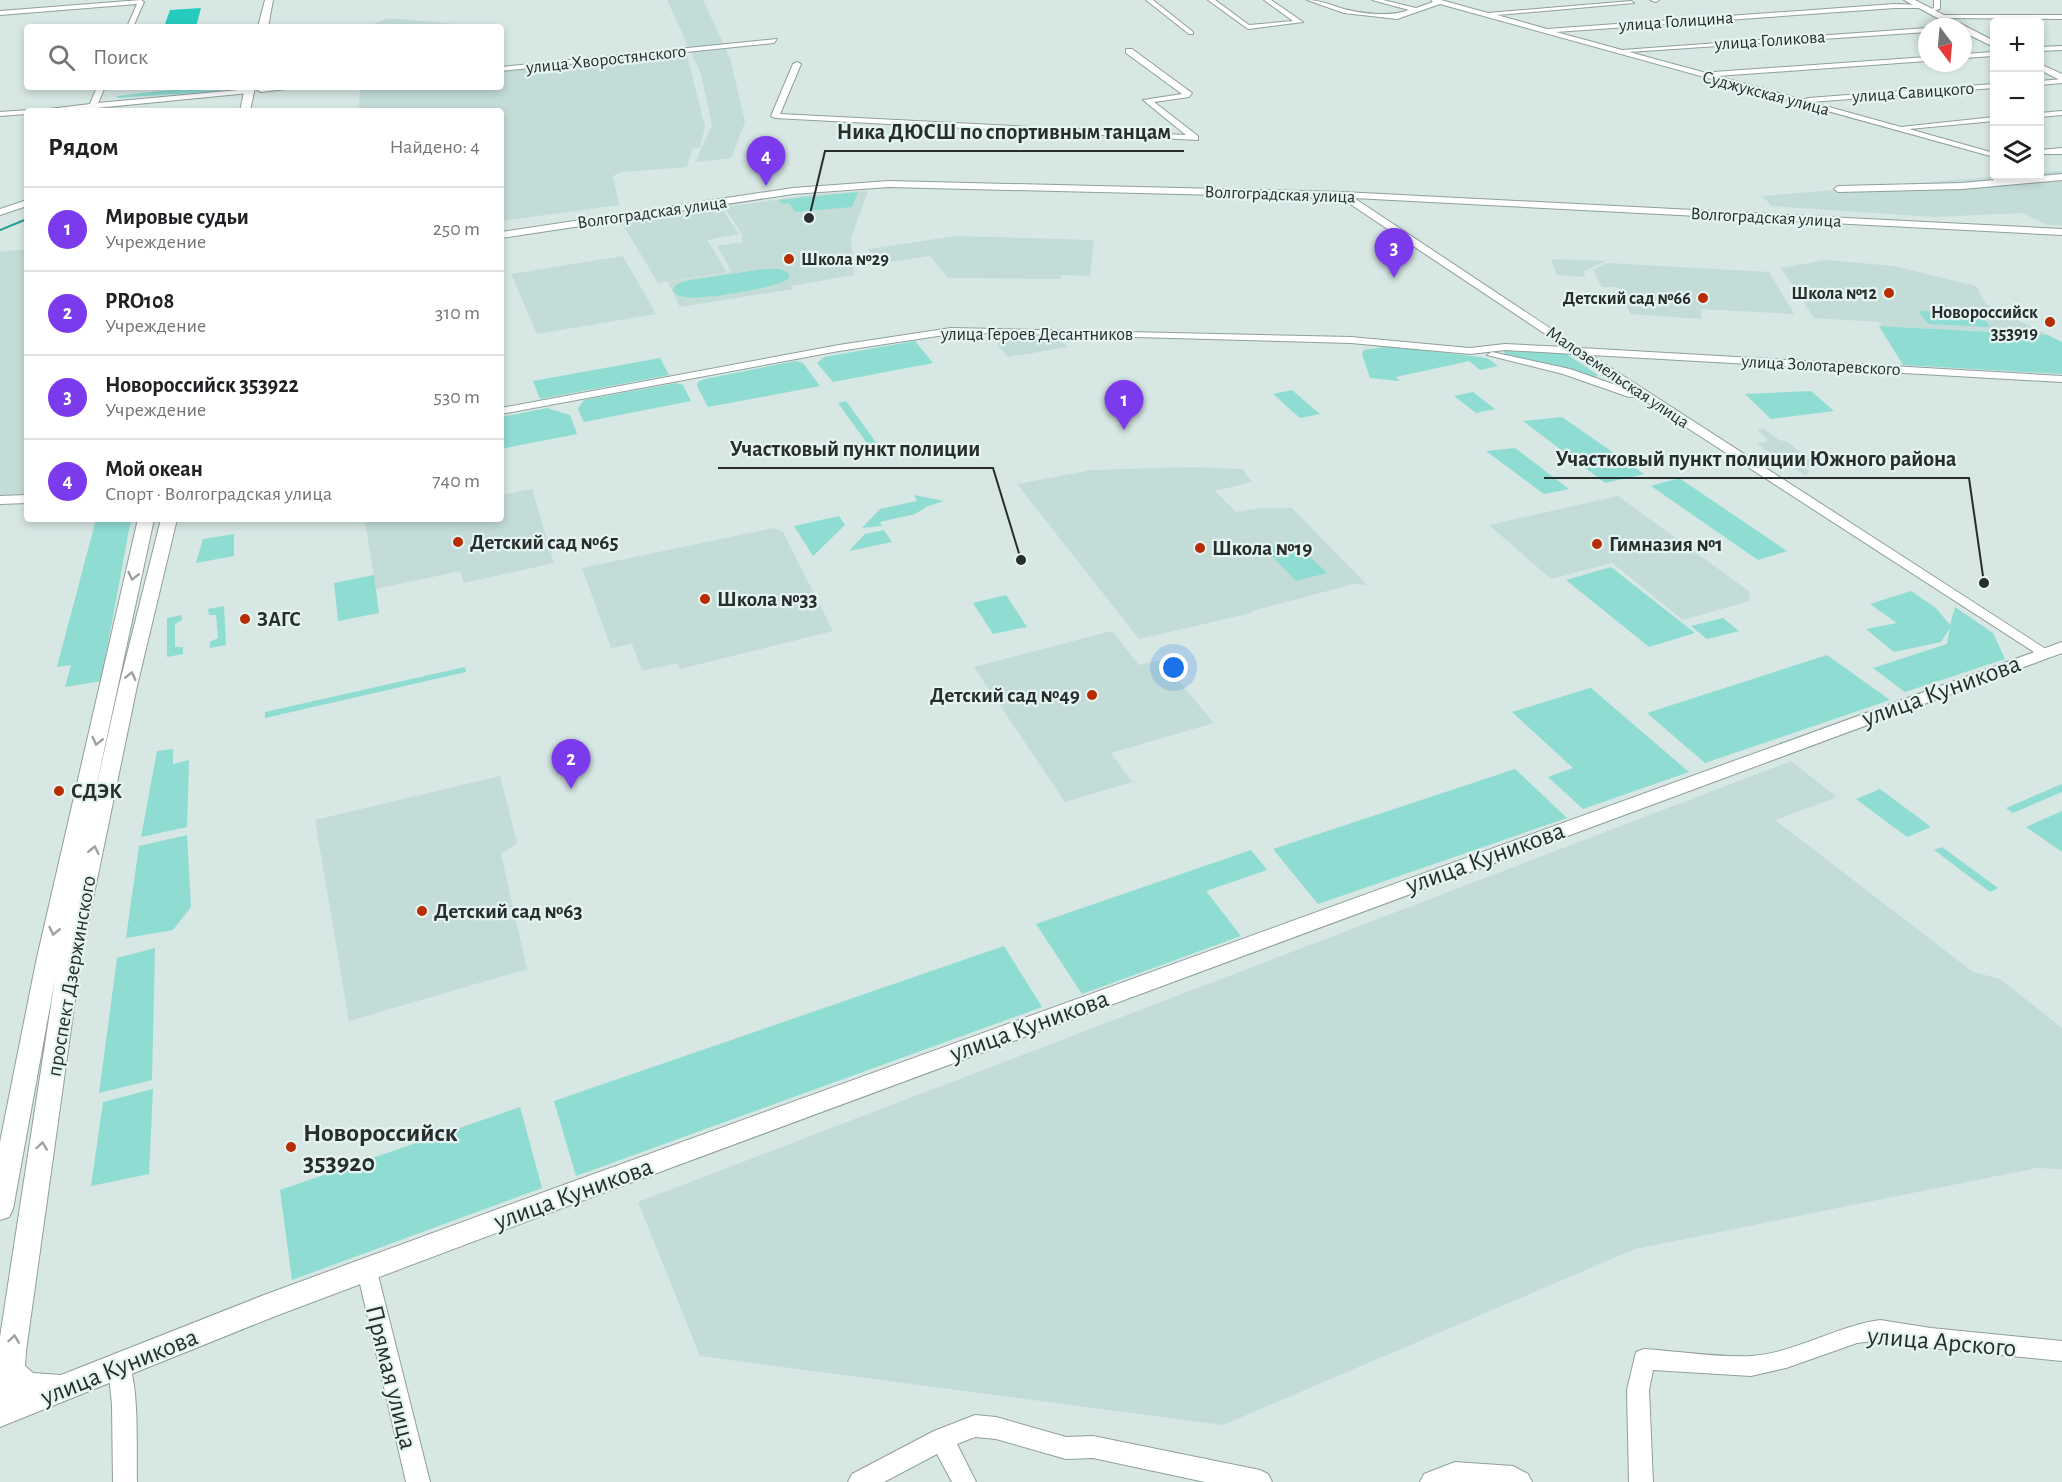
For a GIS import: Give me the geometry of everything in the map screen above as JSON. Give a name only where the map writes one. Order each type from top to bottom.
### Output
[{"type":"street","points":[[264,24],[269,0]]},
{"type":"street","points":[[1149,0],[1191,33]]},
{"type":"street","points":[[1211,0],[1248,27],[1300,22],[1267,0]]},
{"type":"street","points":[[1310,0],[1332,9],[1397,17],[1436,1],[1481,14],[1631,3]]},
{"type":"street","points":[[1375,0],[1417,10]]},
{"type":"street","points":[[1908,0],[1942,17],[2062,17]]},
{"type":"street","points":[[1926,9],[1938,9],[1937,0]]},
{"type":"street","points":[[0,13],[141,2],[131,24]]},
{"type":"street","name":"улица Голицина","points":[[1538,31],[1883,7],[1926,9]]},
{"type":"street","name":"Суджукская улица","points":[[1481,14],[1990,154]]},
{"type":"street","name":"улица Голикова","points":[[1613,51],[1918,31]]},
{"type":"street","points":[[1972,32],[1990,41]]},
{"type":"street","name":"улица Хворостянского","points":[[504,69],[774,41]]},
{"type":"street","points":[[2044,49],[2062,48]]},
{"type":"street","points":[[797,64],[775,116],[1195,138],[1147,100],[1189,94],[1129,51]]},
{"type":"street","points":[[1972,55],[1990,54]]},
{"type":"street","points":[[1702,75],[1918,60]]},
{"type":"street","points":[[2044,69],[2060,77]]},
{"type":"street","points":[[2044,82],[2060,77]]},
{"type":"street","name":"улица Савицкого","points":[[1796,101],[1990,86]]},
{"type":"street","points":[[92,108],[100,90]]},
{"type":"street","points":[[92,108],[242,90]]},
{"type":"street","points":[[246,108],[250,90]]},
{"type":"street","points":[[258,108],[262,90]]},
{"type":"street","points":[[0,114],[24,112]]},
{"type":"street","points":[[2044,115],[2062,113]]},
{"type":"street","points":[[1896,128],[1990,119]]},
{"type":"street","points":[[2044,152],[2062,151]]},
{"type":"street","points":[[1838,189],[1962,186],[2062,177]]},
{"type":"street","name":"Волгоградская улица","points":[[504,235],[793,191],[873,184],[1343,195],[2062,232]]},
{"type":"street","name":"Малоземельская улица","points":[[1343,195],[1663,408],[2054,650]]},
{"type":"street","points":[[0,212],[24,204]]},
{"type":"street","name":"улица Героев Десантников","points":[[504,410],[839,348],[951,332],[999,330],[1351,340],[1470,351],[1504,347],[1580,352]]},
{"type":"street","points":[[1470,351],[1550,367],[1609,385],[1663,408]]},
{"type":"street","name":"улица Золотаревского","points":[[1580,352],[2062,379]]},
{"type":"street","points":[[1600,364],[1611,376],[1612,381],[1609,385]]},
{"type":"street","points":[[0,500],[24,499]]},
{"type":"street","name":"проспект Дзержинского","points":[[4,1399],[59,959],[145,522]]},
{"type":"street","name":"проспект Дзержинского","points":[[0,1209],[59,959],[168,522]]},
{"type":"street","name":"улица Куникова","points":[[4,1399],[72,1385],[589,1186],[2054,650]]},
{"type":"street","name":"Прямая улица","points":[[367,1271],[418,1482]]},
{"type":"street","name":"улица Арского","points":[[1641,1482],[1638,1390],[1644,1359],[1751,1366],[1786,1358],[1857,1333],[1880,1330],[1931,1338],[2062,1351]]},
{"type":"street","points":[[119,1365],[123,1405],[125,1482]]},
{"type":"street","points":[[860,1482],[942,1439],[975,1426],[996,1428],[1066,1448],[1093,1447],[1260,1482]]},
{"type":"street","points":[[942,1439],[964,1482]]},
{"type":"street","points":[[1432,1482],[1455,1474],[1513,1478],[1520,1482]]},
{"type":"shaded area","points":[[667,0],[703,0],[730,58],[745,122],[731,158],[695,162],[712,125],[701,74]]},
{"type":"shaded area","points":[[201,8],[197,24],[165,24],[170,10]]},
{"type":"shaded area","points":[[388,18],[455,24],[373,24]]},
{"type":"shaded area","points":[[686,51],[705,127],[700,147],[692,149],[687,167],[621,172],[613,176],[619,205],[504,221],[504,108],[359,108],[360,90],[504,90],[504,72]]},
{"type":"shaded area","points":[[170,90],[222,90],[117,98],[117,96]]},
{"type":"shaded area","points":[[2062,171],[2062,225],[2048,225],[2022,213],[1935,217],[1771,206],[1763,196],[1990,177],[1990,180],[2044,180],[2044,172]]},
{"type":"shaded area","name":"Школа №29","points":[[868,191],[851,238],[854,275],[791,286],[793,289],[680,307],[668,282],[732,272],[717,246],[742,242],[742,234],[724,207],[810,195]]},
{"type":"shaded area","points":[[858,192],[852,207],[795,212],[789,203],[782,204],[779,200]]},
{"type":"shaded area","points":[[721,208],[739,234],[707,240],[727,272],[658,283],[622,223]]},
{"type":"shaded area","points":[[956,236],[1094,240],[1090,276],[1061,275],[1061,279],[948,278],[930,256],[869,265],[869,249]]},
{"type":"shaded area","points":[[24,249],[24,494],[0,497],[0,252]]},
{"type":"shaded area","points":[[623,256],[656,314],[537,334],[511,274]]},
{"type":"shaded area","points":[[1551,259],[1606,261],[1584,271],[1585,277],[1557,275]]},
{"type":"shaded area","name":"Школа №12","points":[[1826,260],[1894,266],[1976,286],[1986,304],[2048,335],[1882,326],[1879,322],[1814,318],[1781,268]]},
{"type":"shaded area","name":"Детский сад №66","points":[[1607,263],[1769,272],[1794,314],[1701,309],[1702,319],[1631,314],[1617,287],[1602,287],[1593,270]]},
{"type":"shaded area","points":[[764,269],[780,269],[789,273],[789,278],[771,286],[707,297],[683,297],[673,290],[676,285],[685,281]]},
{"type":"shaded area","points":[[1918,311],[1979,313],[1990,327],[1928,324]]},
{"type":"shaded area","points":[[1879,326],[2048,335],[2062,342],[2062,374],[1903,365]]},
{"type":"shaded area","points":[[1000,339],[1062,341],[1068,347],[1008,357],[998,346]]},
{"type":"shaded area","points":[[915,341],[933,363],[833,382],[817,363],[824,357]]},
{"type":"shaded area","points":[[1390,346],[1487,358],[1498,366],[1480,370],[1469,361],[1396,377],[1400,381],[1370,378],[1362,354],[1364,350]]},
{"type":"shaded area","points":[[1504,351],[1565,353],[1598,375],[1594,379],[1505,355]]},
{"type":"shaded area","points":[[660,358],[669,375],[540,399],[533,381]]},
{"type":"shaded area","points":[[795,361],[803,363],[820,386],[708,407],[697,386],[698,382],[705,379]]},
{"type":"shaded area","points":[[676,383],[683,385],[691,401],[584,422],[578,409],[584,400]]},
{"type":"shaded area","points":[[1292,390],[1320,414],[1300,418],[1273,394]]},
{"type":"shaded area","points":[[1811,391],[1834,411],[1771,419],[1745,394]]},
{"type":"shaded area","points":[[1473,392],[1495,409],[1476,413],[1454,396]]},
{"type":"shaded area","points":[[846,401],[883,452],[875,454],[838,403]]},
{"type":"shaded area","points":[[547,408],[570,415],[577,434],[504,448],[504,416]]},
{"type":"shaded area","points":[[1562,417],[1644,474],[1605,483],[1523,421]]},
{"type":"shaded area","points":[[1764,429],[1779,440],[1788,442],[1816,466],[1804,467],[1809,471],[1806,476],[1757,444],[1768,440],[1757,430]]},
{"type":"shaded area","points":[[1515,448],[1569,489],[1544,494],[1486,451]]},
{"type":"shaded area","name":"Школа №19","points":[[1193,467],[1242,469],[1252,482],[1215,491],[1236,512],[1261,508],[1292,508],[1367,585],[1354,584],[1251,613],[1139,639],[1017,484],[1092,470]]},
{"type":"shaded area","points":[[1679,478],[1787,551],[1758,560],[1651,486]]},
{"type":"shaded area","name":"Детский сад №65","points":[[532,489],[554,563],[464,583],[460,571],[376,589],[365,522],[504,522],[504,494]]},
{"type":"shaded area","points":[[914,495],[944,501],[928,506],[915,514],[880,522],[882,526],[862,528],[880,509],[917,501]]},
{"type":"shaded area","name":"Гимназия №1","points":[[1618,496],[1750,592],[1749,601],[1683,620],[1612,563],[1551,579],[1489,525]]},
{"type":"shaded area","points":[[839,516],[845,525],[813,556],[794,526]]},
{"type":"shaded area","points":[[95,522],[130,522],[101,681],[65,687],[71,665],[57,667]]},
{"type":"shaded area","name":"Школа №33","points":[[774,528],[783,532],[833,631],[680,669],[677,663],[642,671],[632,644],[611,648],[582,568]]},
{"type":"shaded area","points":[[884,530],[892,542],[849,551],[865,534]]},
{"type":"shaded area","points":[[234,534],[234,556],[196,563],[203,539]]},
{"type":"shaded area","points":[[1294,541],[1327,573],[1296,581],[1264,548]]},
{"type":"shaded area","points":[[1611,567],[1695,633],[1649,647],[1566,580]]},
{"type":"shaded area","points":[[374,575],[379,613],[338,621],[334,583]]},
{"type":"shaded area","points":[[1911,591],[1936,608],[1950,625],[1955,607],[1993,633],[2005,659],[1905,692],[1873,668],[1947,644],[1950,628],[1941,642],[1894,652],[1866,629],[1897,623],[1870,604]]},
{"type":"shaded area","points":[[1006,595],[1027,627],[993,634],[973,603]]},
{"type":"shaded area","points":[[224,606],[226,645],[210,648],[210,642],[218,638],[216,615],[209,615],[208,609]]},
{"type":"shaded area","points":[[182,615],[182,620],[175,624],[175,647],[183,647],[183,654],[167,657],[167,618]]},
{"type":"shaded area","points":[[1723,618],[1739,631],[1707,639],[1691,626]]},
{"type":"shaded area","name":"Детский сад №49","points":[[1112,631],[1139,665],[1161,660],[1214,723],[1111,753],[1132,782],[1065,802],[974,667]]},
{"type":"shaded area","points":[[1827,655],[1890,700],[1705,763],[1647,713]]},
{"type":"shaded area","points":[[465,667],[466,672],[265,718],[265,712]]},
{"type":"shaded area","points":[[1591,688],[1689,772],[1583,809],[1548,777],[1573,768],[1512,712]]},
{"type":"shaded area","points":[[173,749],[173,764],[189,760],[187,827],[141,837],[157,751]]},
{"type":"shaded area","points":[[1791,761],[1837,797],[1775,820],[1973,972],[2000,979],[2062,1028],[2062,1169],[2036,1168],[1635,1249],[1223,1425],[700,1356],[638,1202]]},
{"type":"shaded area","points":[[1515,769],[1567,818],[1318,904],[1273,849]]},
{"type":"shaded area","name":"Детский сад №63","points":[[500,776],[517,843],[501,854],[527,969],[349,1021],[315,820]]},
{"type":"shaded area","points":[[2062,784],[2062,792],[2013,813],[2006,808]]},
{"type":"shaded area","points":[[1880,789],[1931,827],[1907,837],[1856,799]]},
{"type":"shaded area","points":[[2062,811],[2062,852],[2026,827]]},
{"type":"shaded area","points":[[187,835],[191,907],[173,930],[126,938],[139,846]]},
{"type":"shaded area","points":[[1942,847],[1998,888],[1990,892],[1934,850]]},
{"type":"shaded area","points":[[1251,850],[1267,870],[1206,891],[1241,936],[1082,994],[1036,924]]},
{"type":"shaded area","points":[[1004,946],[1042,1007],[576,1176],[554,1101]]},
{"type":"shaded area","points":[[155,948],[152,1080],[99,1093],[117,958]]},
{"type":"shaded area","points":[[153,1089],[149,1174],[91,1186],[103,1102]]},
{"type":"shaded area","points":[[520,1107],[542,1188],[292,1280],[280,1190]]},
{"type":"waterway","points":[[0,230],[24,220]]},
{"type":"place","name":"Мой океан","points":[[766,186]]},
{"type":"place","name":"Ника ДЮСШ по спортивным танцам","points":[[809,218]]},
{"type":"place","name":"Школа №29","points":[[789,259]]},
{"type":"place","name":"Новороссийск 353922","points":[[1394,278]]},
{"type":"place","name":"Школа №12","points":[[1889,293]]},
{"type":"place","name":"Детский сад №66","points":[[1703,298]]},
{"type":"place","name":"Новороссийск 353919","points":[[2050,322]]},
{"type":"place","name":"Мировые судьи","points":[[1124,430]]},
{"type":"place","name":"Детский сад №65","points":[[458,542]]},
{"type":"place","name":"Гимназия №1","points":[[1597,544]]},
{"type":"place","name":"Школа №19","points":[[1200,548]]},
{"type":"place","name":"Участковый пункт полиции","points":[[1021,560]]},
{"type":"place","name":"Участковый пункт полиции Южного района","points":[[1984,583]]},
{"type":"place","name":"Школа №33","points":[[705,599]]},
{"type":"place","name":"ЗАГС","points":[[245,619]]},
{"type":"place","name":"Детский сад №49","points":[[1092,695]]},
{"type":"place","name":"PRO108","points":[[571,789]]},
{"type":"place","name":"СДЭК","points":[[59,791]]},
{"type":"place","name":"Детский сад №63","points":[[422,911]]},
{"type":"place","name":"Новороссийск 353920","points":[[291,1147]]}]
